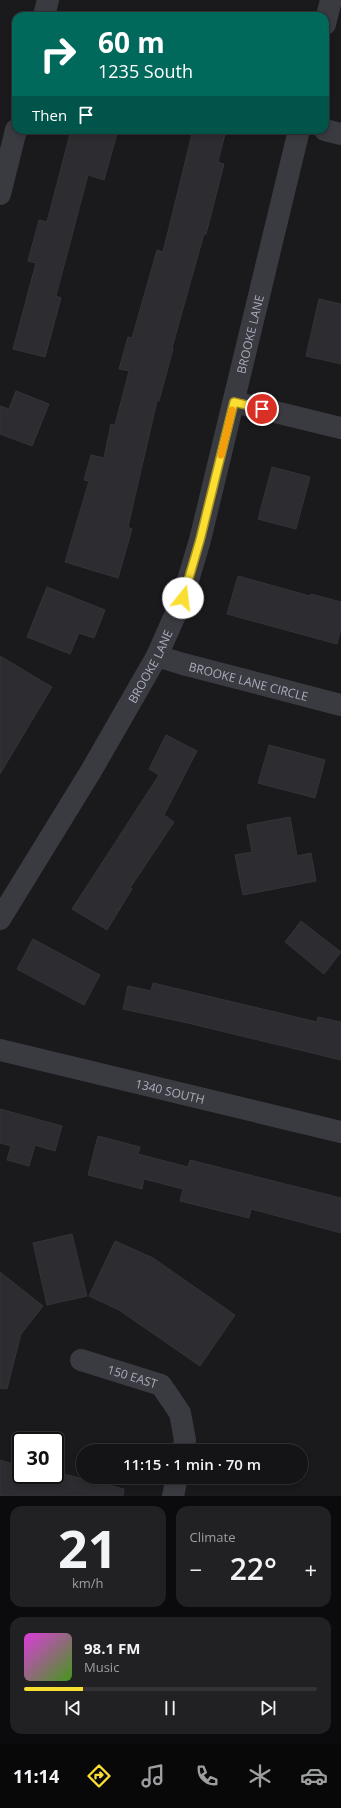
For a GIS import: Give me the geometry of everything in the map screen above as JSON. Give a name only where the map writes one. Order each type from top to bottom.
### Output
[{"type":"street","points":[[45,12],[48,0]]},
{"type":"street","points":[[328,12],[331,0]]},
{"type":"street","points":[[329,131],[341,134]]},
{"type":"street","points":[[0,194],[15,134]]},
{"type":"street","name":"BROOKE LANE","points":[[0,918],[91,771],[157,656],[183,598],[200,540],[298,134]]},
{"type":"street","points":[[234,402],[341,428]]},
{"type":"street","name":"BROOKE LANE CIRCLE","points":[[157,656],[341,705]]},
{"type":"street","name":"1340 SOUTH","points":[[0,1050],[341,1132]]},
{"type":"street","name":"150 EAST","points":[[81,1360],[161,1385],[180,1413],[185,1440],[184,1444]]},
{"type":"street","points":[[173,1496],[176,1484]]},
{"type":"building","points":[[70,134],[117,134],[104,180],[88,175],[56,296],[61,298],[45,357],[13,349],[36,263],[28,261],[39,220],[47,222]]},
{"type":"building","points":[[192,134],[225,134],[218,162],[224,164],[206,234],[204,234],[172,348],[173,349],[159,401],[157,401],[128,527],[132,529],[118,578],[65,562],[89,481],[84,480],[91,455],[104,458],[111,424],[115,425],[129,371],[119,369],[128,337],[132,338],[157,250],[163,252]]},
{"type":"building","points":[[319,299],[341,304],[341,364],[306,356]]},
{"type":"building","points":[[16,391],[49,404],[32,446],[0,434],[0,406],[9,409]]},
{"type":"building","points":[[272,467],[310,477],[296,529],[258,519]]},
{"type":"building","points":[[238,576],[310,596],[311,594],[341,602],[341,628],[337,644],[227,614]]},
{"type":"building","points":[[47,587],[105,610],[94,638],[79,633],[70,654],[27,637]]},
{"type":"building","points":[[0,656],[52,687],[0,774]]},
{"type":"building","points":[[166,735],[197,751],[164,815],[174,822],[130,888],[132,889],[107,930],[72,909],[159,775],[149,769]]},
{"type":"building","points":[[269,745],[325,760],[315,798],[258,783]]},
{"type":"building","points":[[290,817],[297,856],[311,853],[316,881],[243,895],[235,855],[252,852],[247,825]]},
{"type":"building","points":[[301,921],[341,952],[324,974],[285,942]]},
{"type":"building","points":[[33,939],[100,975],[84,1005],[17,969]]},
{"type":"building","points":[[153,983],[317,1022],[318,1017],[341,1022],[341,1060],[123,1009],[128,986],[151,991]]},
{"type":"building","points":[[0,1109],[62,1126],[55,1151],[35,1145],[29,1166],[7,1160],[11,1146],[0,1143]]},
{"type":"building","points":[[98,1136],[140,1147],[138,1154],[188,1167],[190,1160],[341,1198],[341,1233],[251,1209],[249,1218],[180,1201],[183,1189],[144,1179],[142,1189],[88,1175]]},
{"type":"building","points":[[72,1234],[87,1296],[47,1305],[33,1243]]},
{"type":"building","points":[[115,1241],[153,1258],[235,1315],[200,1366],[119,1310],[89,1296]]},
{"type":"building","points":[[0,1272],[43,1306],[21,1334],[7,1389],[0,1388]]},
{"type":"building","points":[[0,1460],[12,1463],[12,1484],[64,1484],[64,1474],[76,1477],[76,1484],[104,1484],[124,1489],[123,1496],[0,1496]]},
{"type":"slow traffic","points":[[221,455],[232,410]]},
{"type":"route","points":[[183,598],[200,540],[234,402],[262,409]]}]
